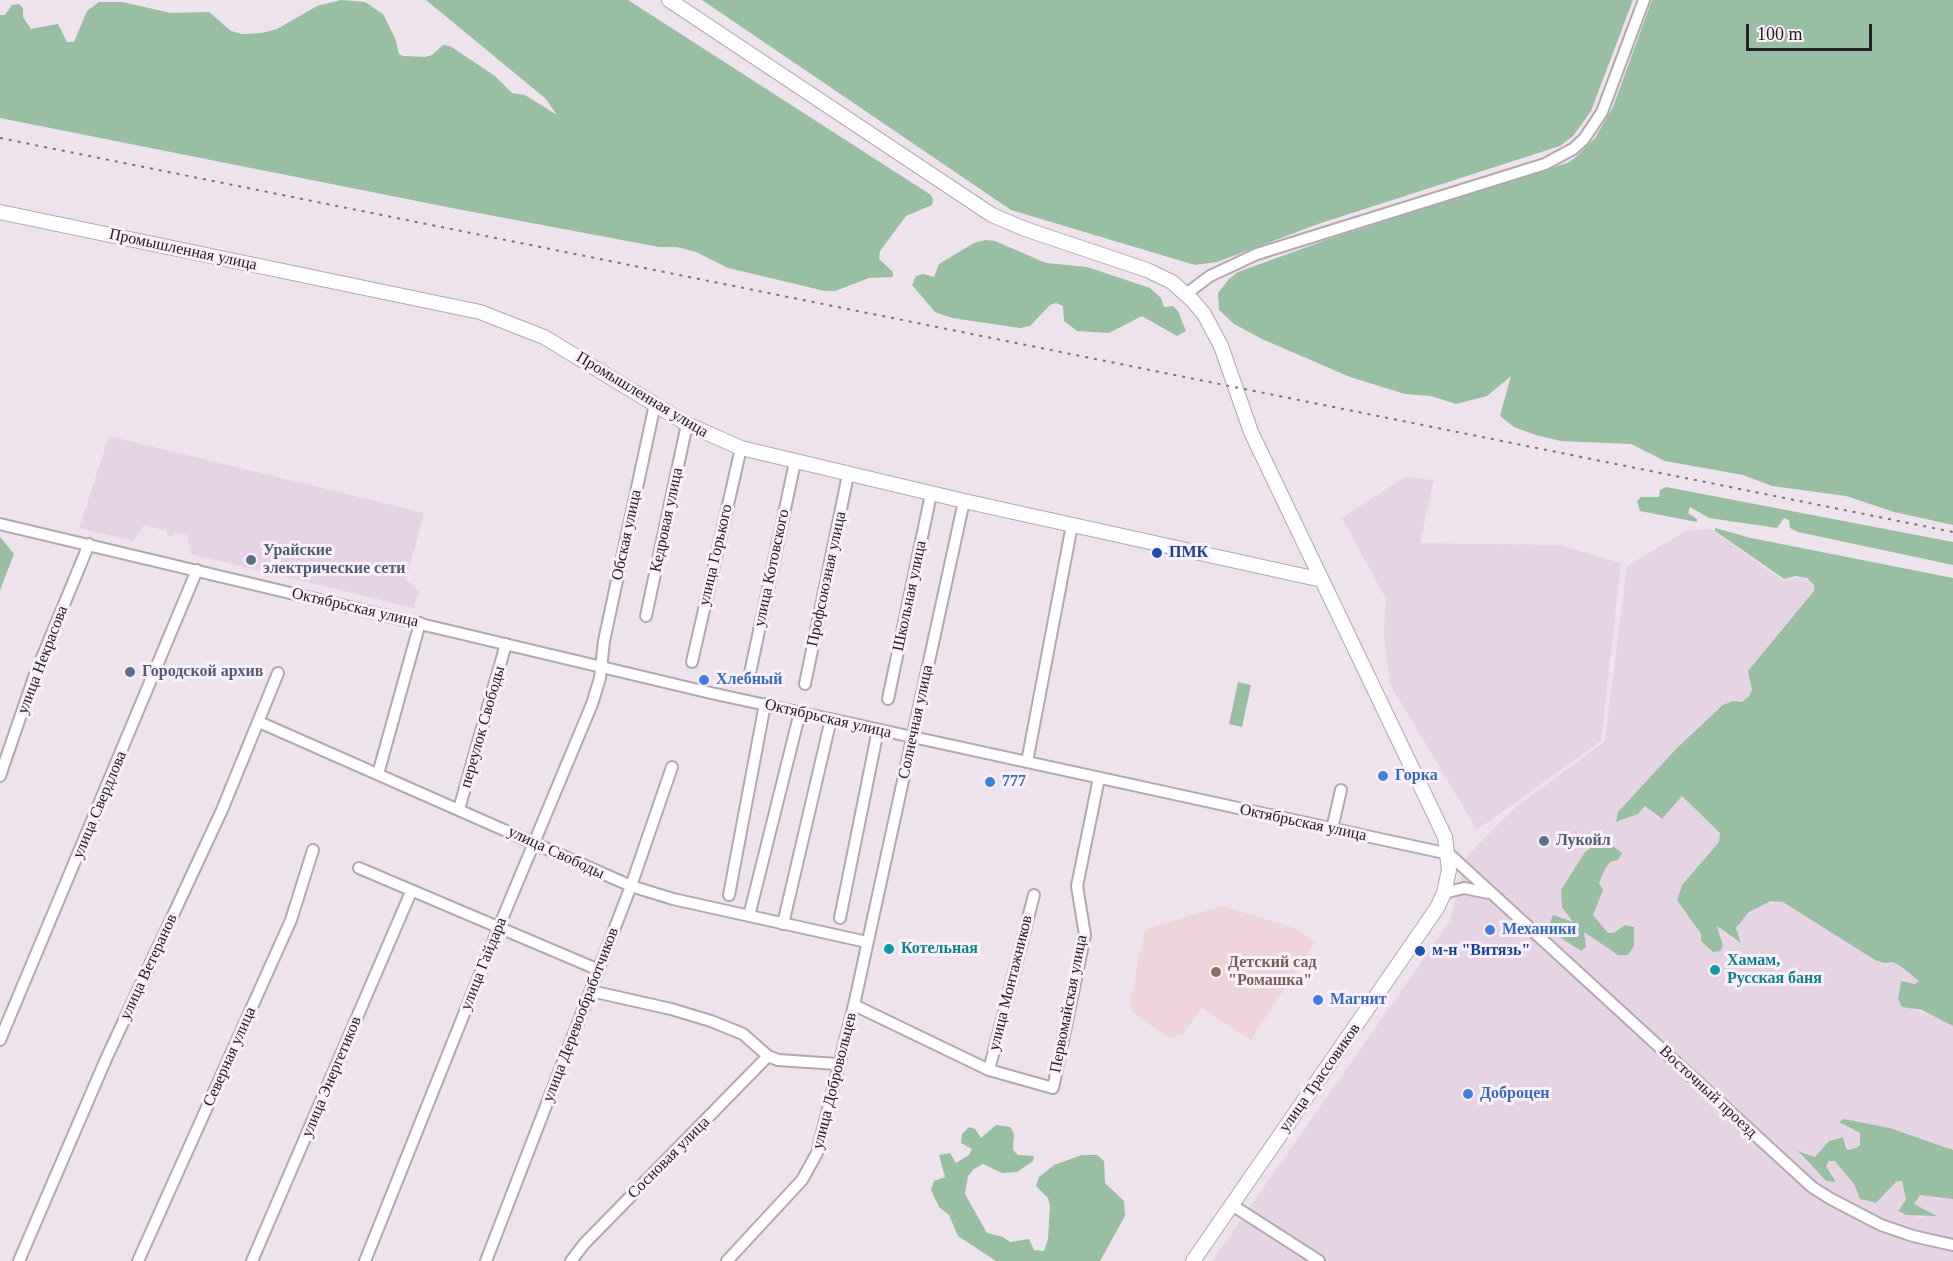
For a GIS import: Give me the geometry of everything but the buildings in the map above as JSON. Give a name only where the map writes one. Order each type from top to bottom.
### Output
[{"type":"main road","points":[[669,0],[992,215],[1025,229],[1147,270],[1172,282],[1204,314],[1221,346],[1245,419],[1439,825],[1449,854],[1444,893]]},
{"type":"main road","name":"Промышленная улица","points":[[0,212],[480,312],[552,341],[687,424],[741,448],[931,494],[1322,580]]},
{"type":"main road","name":"улица Трассовиков","points":[[1192,1261],[1418,937],[1444,893]]},
{"type":"street","points":[[1186,294],[1210,276],[1257,254],[1545,164],[1573,149],[1584,139],[1602,112],[1644,0]]},
{"type":"street","name":"Обская улица","points":[[602,666],[604,641],[655,404]]},
{"type":"street","name":"Кедровая улица","points":[[646,616],[687,424]]},
{"type":"street","name":"улица Горького","points":[[692,662],[741,448]]},
{"type":"street","name":"улица Котовского","points":[[750,674],[795,462]]},
{"type":"street","name":"Профсоюзная улица","points":[[805,684],[848,475]]},
{"type":"street","name":"Школьная улица","points":[[888,699],[931,494]]},
{"type":"street","name":"Солнечная улица","points":[[867,942],[964,501]]},
{"type":"street","name":"Октябрьская улица","points":[[0,524],[878,730],[1449,854]]},
{"type":"street","points":[[1027,762],[1072,525]]},
{"type":"street","name":"улица Некрасова","points":[[0,776],[34,677],[88,544]]},
{"type":"street","name":"улица Свердлова","points":[[0,1040],[197,570]]},
{"type":"street","points":[[378,774],[420,623]]},
{"type":"street","name":"переулок Свободы","points":[[459,809],[507,644]]},
{"type":"street","name":"улица Гайдара","points":[[365,1261],[498,929],[592,704],[602,666]]},
{"type":"street","name":"улица Ветеранов","points":[[19,1261],[106,1059],[213,830],[278,673]]},
{"type":"street","points":[[729,895],[765,704]]},
{"type":"street","points":[[749,916],[800,712]]},
{"type":"street","points":[[783,924],[831,719]]},
{"type":"street","name":"улица Свободы","points":[[259,722],[631,886],[749,916],[867,942]]},
{"type":"street","points":[[840,918],[878,730]]},
{"type":"street","name":"улица Деревообработчиков","points":[[486,1261],[631,886],[672,767]]},
{"type":"street","name":"Первомайская улица","points":[[1053,1088],[1085,935],[1077,886],[1099,778]]},
{"type":"street","points":[[1332,829],[1341,790]]},
{"type":"street","name":"Северная улица","points":[[138,1261],[291,920],[313,849]]},
{"type":"street","name":"Восточный проезд","points":[[1449,854],[1812,1186],[1839,1204],[1881,1225],[1913,1236],[1953,1245]]},
{"type":"street","points":[[359,868],[599,970]]},
{"type":"street","points":[[1444,893],[1464,888],[1490,893]]},
{"type":"street","name":"улица Энергетиков","points":[[252,1261],[411,892]]},
{"type":"street","name":"улица Монтажников","points":[[989,1070],[1034,895]]},
{"type":"street","name":"улица Добровольцев","points":[[727,1261],[811,1167],[817,1153],[837,1064],[854,1005],[867,942]]},
{"type":"street","points":[[591,992],[695,1016],[743,1034],[768,1056],[799,1063],[837,1064]]},
{"type":"street","name":"улица Монтажников","points":[[854,1005],[989,1070],[1053,1088]]},
{"type":"street","name":"Сосновая улица","points":[[571,1261],[584,1244],[768,1056]]},
{"type":"street","points":[[1232,1205],[1319,1261]]},
{"type":"shaded area","points":[[109,436],[424,513],[406,580],[419,591],[414,608],[191,554],[187,535],[174,532],[173,536],[167,535],[167,531],[144,525],[133,541],[79,528]]},
{"type":"shaded area","points":[[1405,477],[1434,480],[1420,543],[1559,545],[1621,563],[1601,741],[1477,830],[1390,684],[1384,633],[1386,599],[1342,518]]},
{"type":"shaded area","points":[[1711,529],[1782,580],[1803,577],[1812,582],[1814,591],[1749,682],[1752,690],[1749,696],[1742,702],[1733,701],[1677,748],[1615,819],[1621,822],[1629,815],[1634,816],[1645,806],[1659,819],[1682,796],[1720,833],[1719,842],[1682,885],[1702,941],[1722,940],[1717,926],[1731,938],[1742,941],[1737,933],[1739,923],[1756,907],[1776,900],[1789,904],[1875,960],[1884,963],[1893,962],[1919,981],[1916,984],[1901,982],[1898,999],[1914,1010],[1930,1014],[1953,1026],[1953,1150],[1890,1128],[1844,1119],[1840,1122],[1843,1125],[1860,1133],[1860,1145],[1849,1150],[1843,1137],[1836,1137],[1815,1157],[1804,1151],[1802,1157],[1826,1181],[1835,1177],[1826,1166],[1829,1161],[1835,1161],[1854,1184],[1860,1198],[1867,1202],[1883,1197],[1897,1180],[1902,1181],[1906,1200],[1898,1211],[1901,1214],[1925,1218],[1927,1211],[1914,1204],[1920,1195],[1953,1199],[1953,1261],[1212,1261],[1450,921],[1467,856],[1511,811],[1605,741],[1627,566],[1686,531]]},
{"type":"shaded area","name":"Детский сад \"Ромашка\"","points":[[1223,906],[1294,928],[1315,942],[1251,1040],[1202,1008],[1183,1034],[1169,1038],[1132,1012],[1130,1002],[1145,929]]},
{"type":"green space","points":[[341,0],[365,2],[383,14],[395,38],[399,54],[425,57],[432,55],[443,45],[450,46],[495,76],[512,93],[525,95],[557,115],[546,99],[426,0],[628,0],[931,195],[932,205],[906,216],[880,251],[879,259],[893,272],[893,277],[869,278],[835,291],[825,291],[728,268],[696,252],[677,247],[659,247],[457,209],[0,118],[0,15],[5,15],[12,5],[19,4],[23,8],[23,17],[31,29],[58,24],[67,42],[74,42],[87,11],[99,2],[122,2],[171,13],[209,12],[231,31],[242,34],[262,33],[277,29],[317,6]]},
{"type":"green space","points":[[702,0],[1633,0],[1591,111],[1573,136],[1560,146],[1318,224],[1217,262],[1195,265],[1011,210]]},
{"type":"green space","points":[[1652,0],[1953,0],[1953,525],[1894,512],[1846,496],[1772,486],[1743,475],[1665,461],[1631,444],[1561,441],[1536,435],[1514,427],[1500,416],[1511,376],[1487,396],[1456,404],[1431,396],[1405,394],[1350,377],[1262,339],[1234,324],[1219,310],[1218,293],[1238,272],[1329,239],[1567,163],[1575,158],[1595,138],[1613,107]]},
{"type":"green space","points":[[986,240],[995,241],[1046,263],[1087,267],[1150,288],[1161,298],[1164,307],[1173,306],[1178,311],[1186,331],[1177,336],[1142,316],[1109,333],[1077,331],[1064,321],[1063,306],[1056,303],[1050,305],[1030,326],[1020,328],[952,318],[935,312],[912,285],[916,276],[923,274],[934,277],[939,264],[974,243]]},
{"type":"green space","points":[[1666,487],[1953,542],[1953,565],[1798,532],[1790,528],[1789,520],[1784,518],[1777,528],[1709,518],[1690,507],[1688,513],[1697,519],[1697,522],[1640,511],[1637,501],[1641,497],[1659,497],[1660,490]]},
{"type":"green space","points":[[1715,528],[1751,538],[1953,578],[1953,1026],[1922,1010],[1902,1007],[1898,999],[1901,981],[1915,984],[1919,981],[1900,966],[1893,962],[1884,963],[1875,960],[1783,902],[1771,901],[1749,912],[1736,928],[1741,943],[1717,926],[1723,946],[1720,951],[1713,952],[1701,941],[1701,934],[1677,900],[1682,885],[1719,842],[1720,833],[1682,796],[1662,819],[1645,806],[1638,814],[1616,822],[1618,812],[1677,748],[1723,705],[1733,701],[1742,702],[1749,696],[1752,690],[1748,671],[1814,591],[1814,585],[1807,578],[1796,576],[1784,579],[1715,531]]},
{"type":"green space","points":[[0,537],[14,554],[0,590]]},
{"type":"green space","points":[[1238,682],[1251,685],[1242,727],[1229,724]]},
{"type":"green space","points":[[1600,841],[1609,843],[1622,853],[1618,860],[1610,862],[1605,869],[1599,883],[1603,890],[1593,915],[1608,933],[1614,933],[1625,925],[1634,927],[1634,946],[1628,955],[1618,955],[1584,932],[1586,947],[1581,951],[1552,932],[1549,926],[1553,915],[1573,922],[1562,907],[1561,890],[1585,852]]},
{"type":"green space","points":[[1844,1119],[1890,1128],[1953,1150],[1953,1199],[1920,1195],[1914,1204],[1937,1216],[1906,1215],[1898,1211],[1906,1200],[1902,1181],[1897,1181],[1876,1203],[1860,1199],[1854,1184],[1835,1161],[1829,1161],[1826,1166],[1836,1182],[1826,1181],[1798,1151],[1815,1157],[1829,1141],[1843,1137],[1846,1148],[1849,1150],[1856,1148],[1860,1145],[1860,1133],[1839,1122]]},
{"type":"green space","points":[[996,1125],[1010,1127],[1014,1134],[1013,1150],[1018,1155],[1034,1156],[1033,1161],[1017,1172],[1002,1173],[983,1164],[968,1176],[965,1194],[987,1233],[1003,1237],[1010,1242],[1029,1239],[1034,1250],[1044,1251],[1048,1239],[1050,1206],[1048,1198],[1036,1186],[1039,1177],[1054,1165],[1082,1155],[1097,1155],[1104,1161],[1105,1183],[1124,1201],[1125,1216],[1100,1261],[996,1261],[958,1236],[949,1215],[939,1207],[931,1190],[934,1181],[945,1177],[939,1155],[950,1153],[956,1163],[969,1155],[972,1149],[961,1143],[962,1134],[969,1127],[975,1129],[981,1138]]},
{"type":"railway","points":[[0,138],[1953,532]]},
{"type":"place","name":"ПМК","points":[[1157,553]]},
{"type":"place","name":"Урайские электрические сети","points":[[251,560]]},
{"type":"place","name":"Городской архив","points":[[130,672]]},
{"type":"place","name":"Хлебный","points":[[704,680]]},
{"type":"place","name":"Горка","points":[[1383,776]]},
{"type":"place","name":"777","points":[[990,782]]},
{"type":"place","name":"Лукойл","points":[[1544,841]]},
{"type":"place","name":"Механики","points":[[1490,930]]},
{"type":"place","name":"Котельная","points":[[889,949]]},
{"type":"place","name":"м-н \"Витязь\"","points":[[1420,951]]},
{"type":"place","name":"Хамам, Русская баня","points":[[1715,970]]},
{"type":"place","name":"Детский сад \"Ромашка\"","points":[[1216,972]]},
{"type":"place","name":"Магнит","points":[[1318,1000]]},
{"type":"place","name":"Доброцен","points":[[1468,1094]]}]
